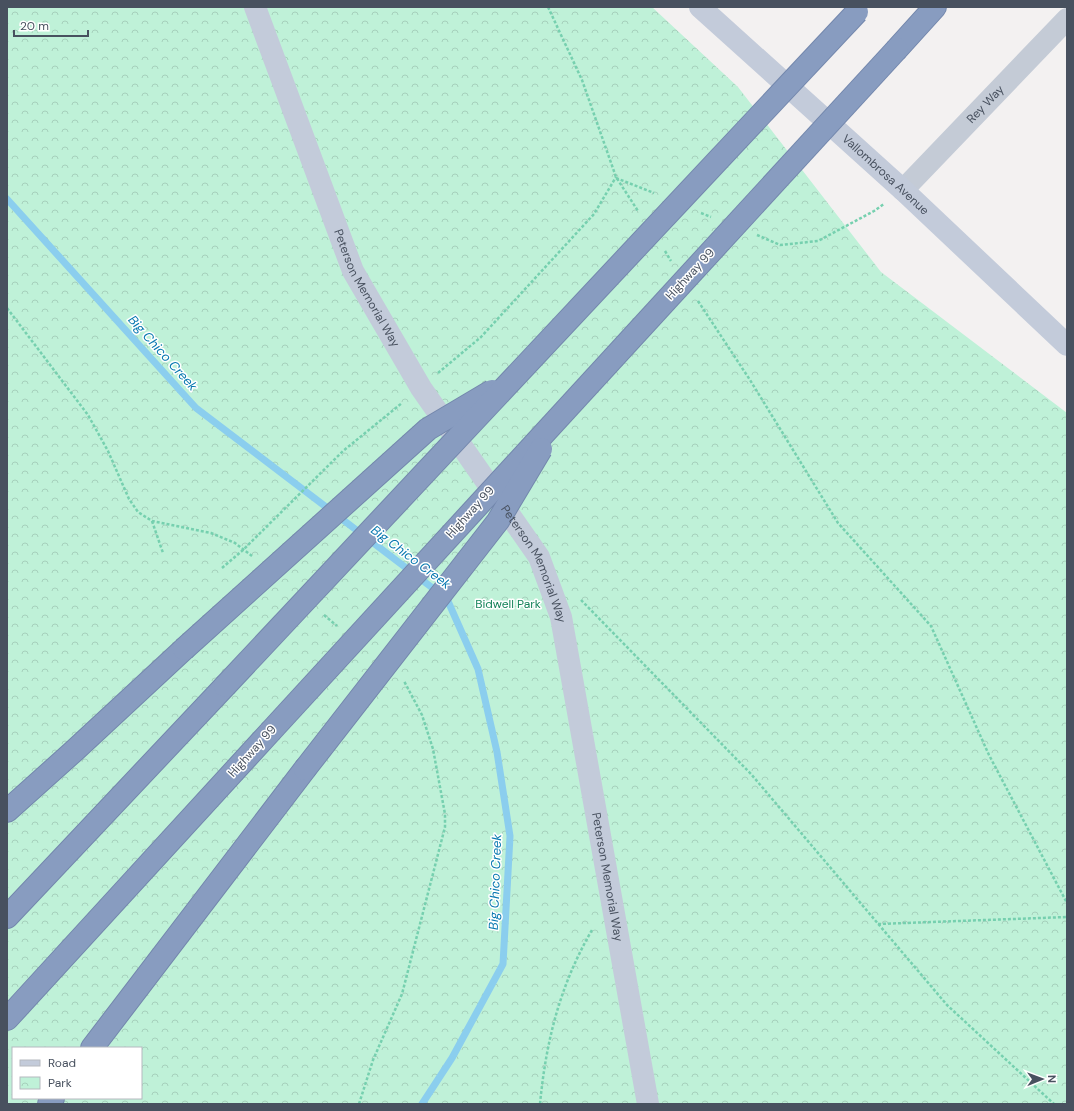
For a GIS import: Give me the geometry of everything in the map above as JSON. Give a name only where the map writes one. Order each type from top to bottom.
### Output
[{"type":"highway","name":"Highway 99","points":[[7,1019],[564,410],[936,7]]},
{"type":"highway","points":[[7,917],[859,9]]},
{"type":"highway","points":[[7,811],[428,429],[512,380]]},
{"type":"highway","points":[[93,1047],[305,769],[498,521],[564,410]]},
{"type":"street","name":"Peterson Memorial Way","points":[[255,7],[353,271],[421,388],[539,557],[561,617],[648,1104]]},
{"type":"street","name":"Vallombrosa Avenue","points":[[700,7],[903,190],[1067,345]]},
{"type":"street","name":"Rey Way","points":[[903,190],[1067,19]]},
{"type":"path","points":[[548,7],[582,80],[616,178],[642,217]]},
{"type":"path","points":[[222,568],[243,550],[343,451],[481,337],[594,214],[616,178]]},
{"type":"path","points":[[663,249],[672,262]]},
{"type":"path","points":[[694,295],[750,380],[838,523],[931,626],[989,755],[1067,903]]},
{"type":"path","points":[[7,308],[88,415],[108,451],[129,499],[138,512],[152,521],[211,532],[235,543],[256,560]]},
{"type":"path","points":[[152,521],[163,553]]},
{"type":"path","points":[[578,597],[751,774],[947,1005],[1054,1104]]},
{"type":"path","points":[[324,615],[342,630]]},
{"type":"path","points":[[359,1104],[373,1060],[402,994],[445,827],[445,814],[433,749],[422,715],[404,681]]},
{"type":"path","points":[[878,924],[1067,917]]},
{"type":"path","points":[[540,1104],[544,1066],[559,1002],[579,953],[593,928]]},
{"type":"green space","name":"Bidwell Park","points":[[7,7],[652,7],[738,87],[881,272],[1067,413],[1067,1104],[7,1104]]},
{"type":"waterway","name":"Big Chico Creek","points":[[7,199],[196,408],[447,599],[478,669],[497,752],[510,836],[503,964],[452,1058],[422,1104]]}]
